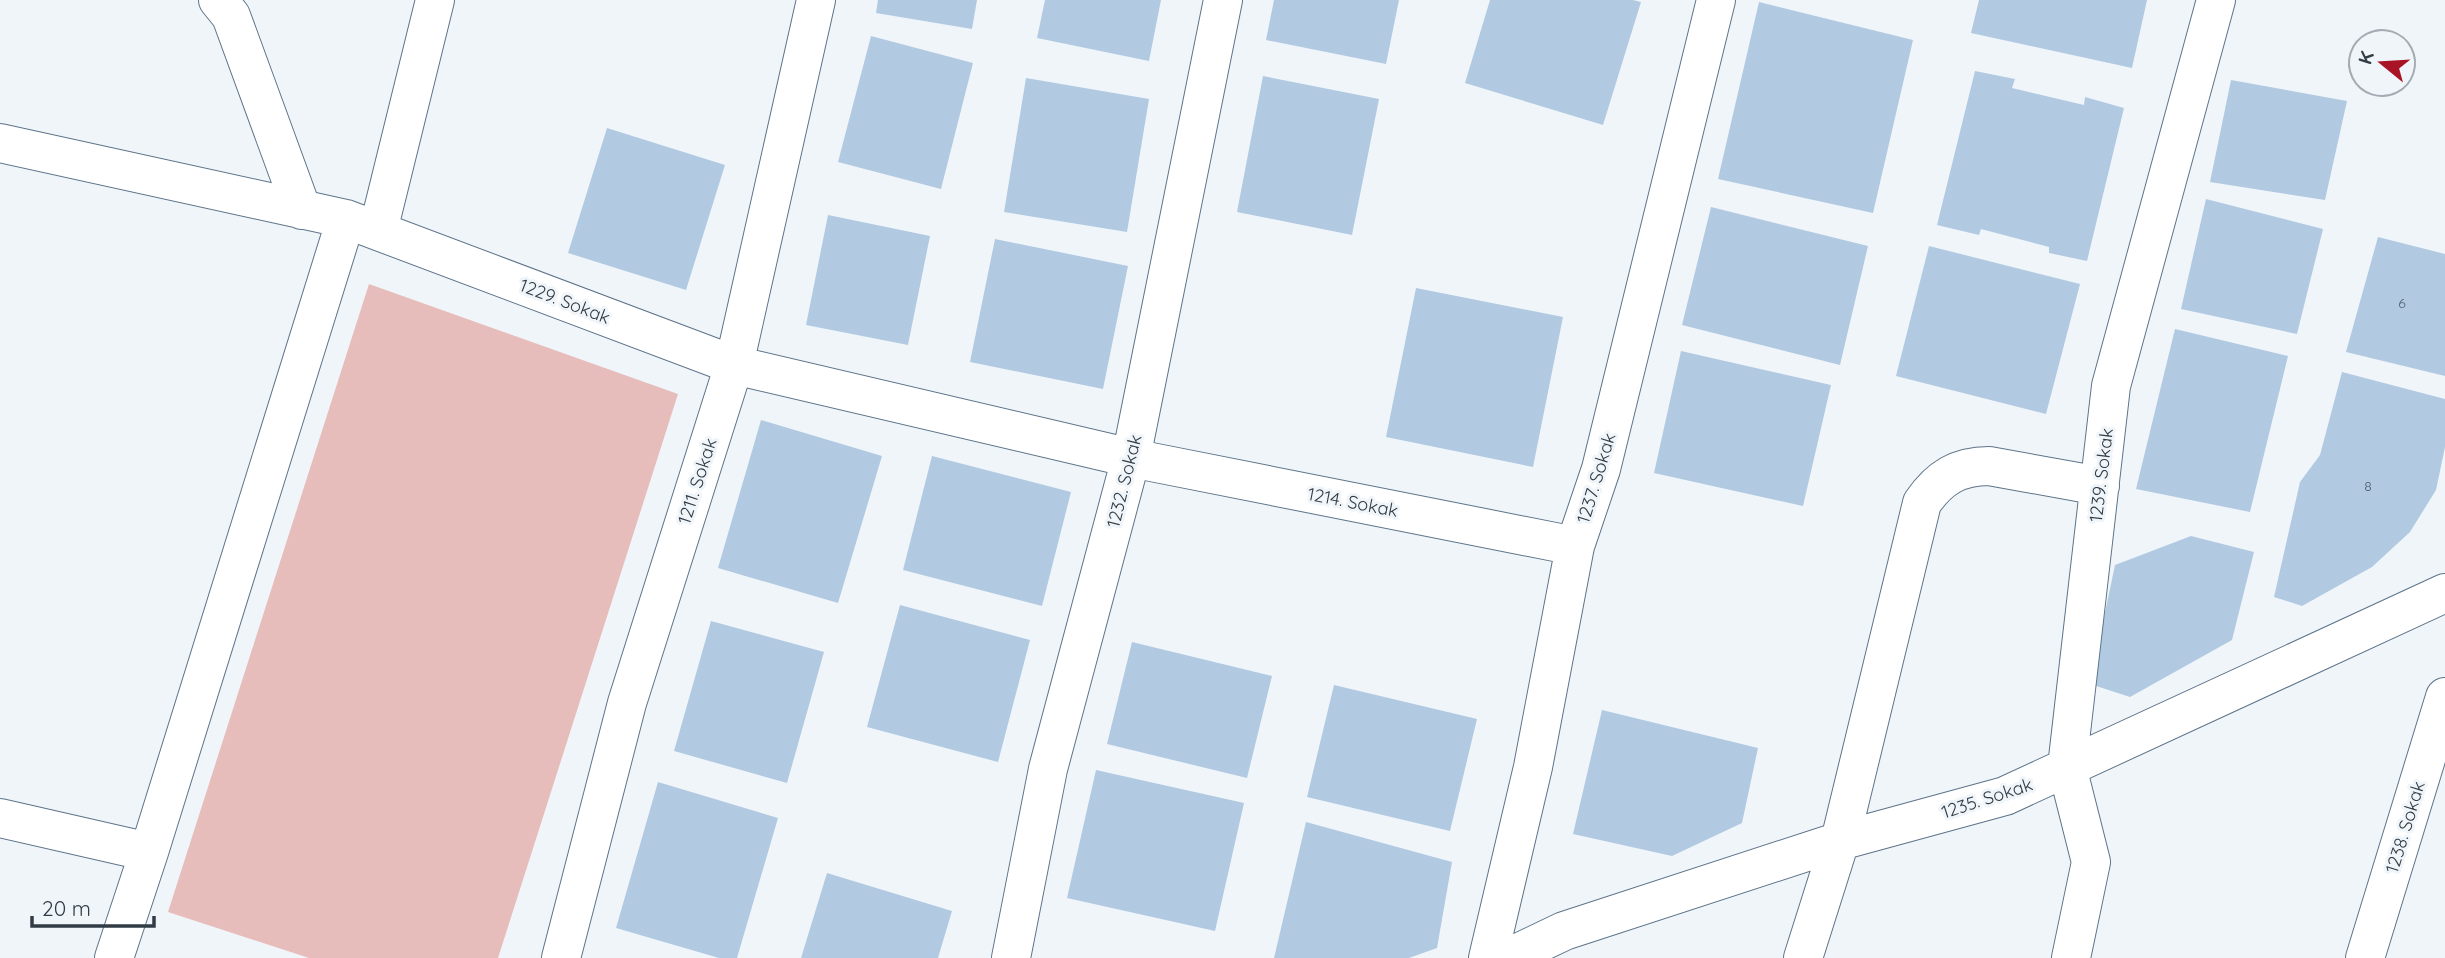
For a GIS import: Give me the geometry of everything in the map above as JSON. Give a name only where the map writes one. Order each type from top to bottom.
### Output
[{"type":"street","points":[[218,0],[232,16],[302,210]]},
{"type":"street","points":[[114,958],[362,225],[435,0]]},
{"type":"street","name":"1211. Sokak","points":[[561,958],[627,703],[734,365],[816,0]]},
{"type":"street","name":"1232. Sokak","points":[[1011,958],[1048,769],[1131,458],[1223,0]]},
{"type":"street","name":"1237. Sokak","points":[[1488,958],[1534,767],[1575,546],[1601,469],[1716,0]]},
{"type":"street","name":"1239. Sokak","points":[[2071,958],[2091,862],[2067,767],[2111,386],[2216,0]]},
{"type":"street","name":"1229. Sokak","points":[[0,143],[362,225],[734,365],[1131,458]]},
{"type":"street","name":"1214. Sokak","points":[[1131,458],[1575,546]]},
{"type":"street","points":[[1803,958],[1840,841],[1922,503],[1932,488],[1946,476],[1974,466],[1989,466],[2100,486]]},
{"type":"street","name":"1235. Sokak","points":[[1512,958],[1564,931],[1840,841],[2005,796],[2445,593]]},
{"type":"street","name":"1238. Sokak","points":[[2365,958],[2445,697]]},
{"type":"street","points":[[0,818],[149,852]]},
{"type":"shaded area","points":[[369,284],[678,394],[498,958],[309,958],[168,912]]},
{"type":"building","points":[[878,0],[977,0],[972,29],[876,13]]},
{"type":"building","points":[[1045,0],[1161,0],[1149,61],[1037,38]]},
{"type":"building","points":[[1274,0],[1399,0],[1386,64],[1266,40]]},
{"type":"building","points":[[1490,0],[1641,2],[1603,125],[1465,83]]},
{"type":"building","points":[[1979,0],[2147,0],[2132,68],[1971,33]]},
{"type":"building","points":[[1759,2],[1913,40],[1873,213],[1718,179]]},
{"type":"building","points":[[871,36],[973,63],[941,189],[838,162]]},
{"type":"building","points":[[1975,71],[2015,79],[2012,88],[2084,105],[2085,97],[2124,108],[2087,261],[2049,253],[2049,247],[1981,229],[1979,235],[1937,225]]},
{"type":"building","points":[[1263,76],[1379,99],[1352,235],[1237,212]]},
{"type":"building","points":[[1026,78],[1149,99],[1127,232],[1004,212]]},
{"type":"building","points":[[2231,80],[2347,101],[2325,200],[2210,182]]},
{"type":"building","points":[[607,128],[725,165],[686,290],[568,253]]},
{"type":"building","points":[[2206,199],[2323,229],[2297,334],[2181,309]]},
{"type":"building","points":[[1711,207],[1868,246],[1840,365],[1682,325]]},
{"type":"building","points":[[828,215],[930,236],[908,345],[806,325]]},
{"type":"building","points":[[2378,237],[2445,254],[2445,376],[2346,352]]},
{"type":"building","points":[[995,239],[1128,266],[1103,389],[970,362]]},
{"type":"building","points":[[1929,246],[2080,284],[2046,414],[1896,376]]},
{"type":"building","points":[[1416,288],[1563,317],[1533,467],[1386,437]]},
{"type":"building","points":[[2175,329],[2288,356],[2250,512],[2136,489]]},
{"type":"building","points":[[1681,351],[1831,385],[1803,506],[1654,473]]},
{"type":"building","points":[[2342,372],[2445,399],[2445,447],[2436,490],[2410,532],[2372,567],[2302,606],[2274,597],[2300,482],[2320,455]]},
{"type":"building","points":[[761,420],[882,456],[838,603],[718,568]]},
{"type":"building","points":[[932,456],[1071,492],[1042,606],[903,570]]},
{"type":"building","points":[[2191,536],[2254,552],[2232,640],[2130,697],[2090,684],[2115,565]]},
{"type":"building","points":[[900,605],[1030,640],[998,762],[867,727]]},
{"type":"building","points":[[711,621],[824,652],[787,783],[674,751]]},
{"type":"building","points":[[1132,642],[1272,676],[1247,778],[1107,744]]},
{"type":"building","points":[[1334,685],[1477,719],[1450,831],[1307,797]]},
{"type":"building","points":[[1602,710],[1758,748],[1742,823],[1672,856],[1573,834]]},
{"type":"building","points":[[1096,770],[1244,803],[1215,931],[1067,898]]},
{"type":"building","points":[[658,782],[778,818],[737,958],[719,958],[616,928]]},
{"type":"building","points":[[1306,822],[1452,862],[1437,948],[1409,958],[1274,958]]},
{"type":"building","points":[[827,873],[952,911],[938,958],[801,958]]}]
